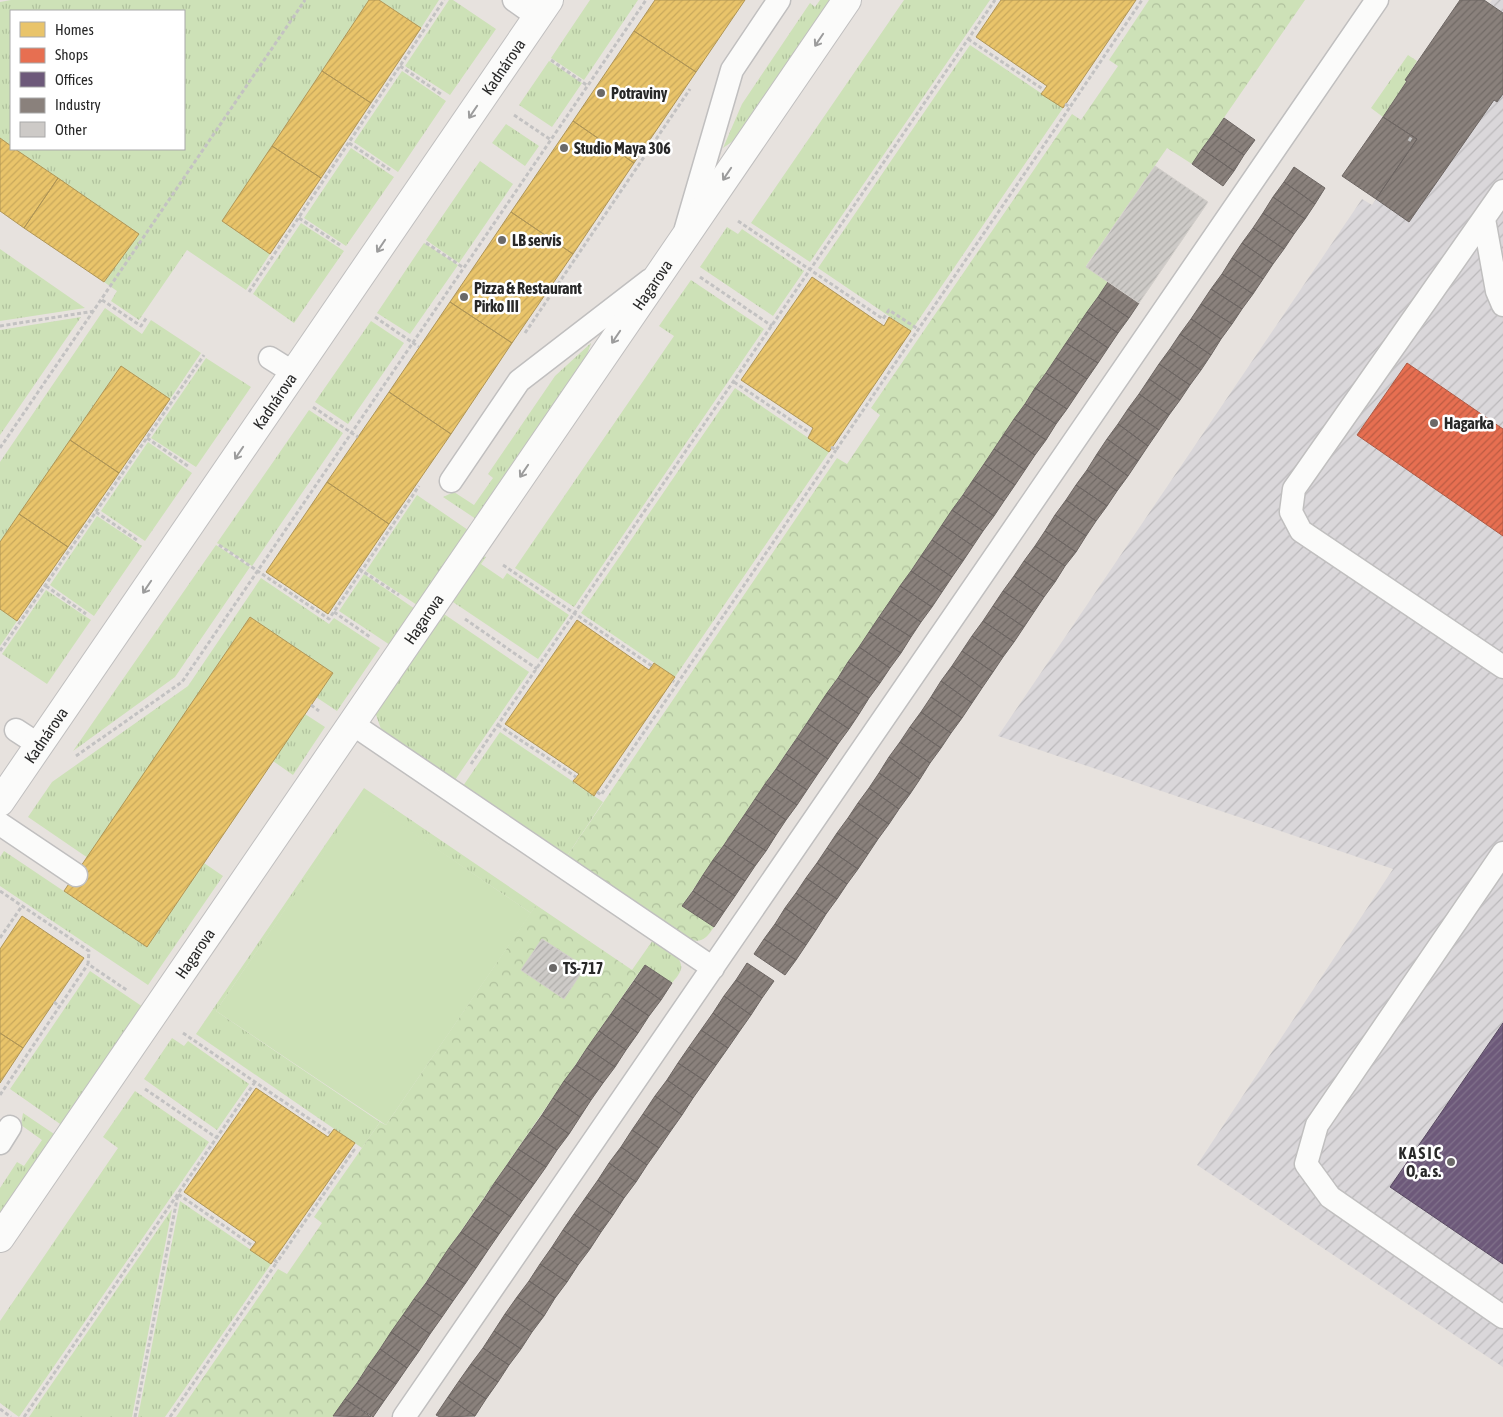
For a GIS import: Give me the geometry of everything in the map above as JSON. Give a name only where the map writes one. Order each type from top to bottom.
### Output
[{"type":"street","name":"Hagarova","points":[[0,1238],[115,1068],[144,1004],[351,723],[847,0]]},
{"type":"street","name":"Kadnárova","points":[[0,802],[544,8]]},
{"type":"lane","points":[[514,0],[544,8]]},
{"type":"lane","points":[[451,481],[519,381],[671,256],[732,70],[779,0]]},
{"type":"lane","points":[[404,1417],[1377,0]]},
{"type":"lane","points":[[1503,191],[1294,489],[1291,512],[1301,532],[1503,667]]},
{"type":"lane","points":[[1484,219],[1497,290],[1503,305]]},
{"type":"lane","points":[[270,358],[294,373]]},
{"type":"lane","points":[[351,723],[713,968]]},
{"type":"lane","points":[[16,730],[39,745]]},
{"type":"lane","points":[[0,824],[76,875]]},
{"type":"lane","points":[[1503,853],[1317,1125],[1306,1164],[1330,1197],[1503,1317]]},
{"type":"path","points":[[0,448],[305,0]]},
{"type":"path","points":[[249,292],[444,0]]},
{"type":"path","points":[[73,758],[182,682],[646,0]]},
{"type":"path","points":[[453,791],[995,0]]},
{"type":"path","points":[[597,792],[601,795],[1142,0]]},
{"type":"path","points":[[968,39],[1044,90]]},
{"type":"path","points":[[549,60],[588,86]]},
{"type":"path","points":[[400,66],[446,96]]},
{"type":"path","points":[[522,338],[606,209],[689,91]]},
{"type":"path","points":[[1065,104],[1070,107]]},
{"type":"path","points":[[512,114],[551,140]]},
{"type":"path","points":[[665,118],[669,121]]},
{"type":"path","points":[[1409,141],[1412,136]]},
{"type":"path","points":[[349,143],[394,172]]},
{"type":"path","points":[[709,200],[883,320],[889,310],[918,329]]},
{"type":"path","points":[[299,218],[343,247]]},
{"type":"path","points":[[425,242],[464,268]]},
{"type":"path","points":[[671,256],[772,326]]},
{"type":"path","points":[[543,298],[547,301]]},
{"type":"path","points":[[102,300],[141,326],[147,317]]},
{"type":"path","points":[[0,326],[95,311]]},
{"type":"path","points":[[374,317],[419,347]]},
{"type":"path","points":[[0,651],[204,356]]},
{"type":"path","points":[[734,381],[810,433]]},
{"type":"path","points":[[312,406],[358,437]]},
{"type":"path","points":[[147,438],[191,468]]},
{"type":"path","points":[[832,447],[836,450]]},
{"type":"path","points":[[218,544],[329,619],[360,570],[421,483]]},
{"type":"path","points":[[96,512],[140,542]]},
{"type":"path","points":[[473,545],[652,666]]},
{"type":"path","points":[[360,570],[431,606],[537,669]]},
{"type":"path","points":[[46,586],[90,616]]},
{"type":"path","points":[[334,612],[377,642]]},
{"type":"path","points":[[673,681],[677,684]]},
{"type":"path","points":[[498,725],[576,777]]},
{"type":"path","points":[[0,892],[89,951],[88,964],[0,1095]]},
{"type":"path","points":[[0,938],[22,906]]},
{"type":"path","points":[[88,964],[330,1134]]},
{"type":"path","points":[[54,1002],[60,1006]]},
{"type":"path","points":[[115,1068],[217,1138]]},
{"type":"path","points":[[24,1417],[255,1082]]},
{"type":"path","points":[[170,1417],[354,1150],[351,1148]]},
{"type":"path","points":[[178,1194],[253,1246]]},
{"type":"path","points":[[135,1417],[178,1194]]},
{"type":"path","points":[[0,1409],[11,1417]]},
{"type":"shaded area","points":[[1492,0],[1503,0],[1503,1367],[1197,1165],[1393,869],[998,736],[1362,199],[1372,205],[1411,149],[1494,7],[1489,4]]},
{"type":"green space","points":[[11,0],[369,0],[222,221],[270,254],[246,290],[187,250],[139,320],[111,301],[117,291],[104,282],[138,234],[16,150],[185,150],[185,10],[10,10],[10,145],[0,138],[0,2]]},
{"type":"green space","points":[[379,0],[439,0],[421,28]]},
{"type":"green space","points":[[449,0],[453,0],[496,29],[450,95],[405,66]]},
{"type":"green space","points":[[590,0],[638,0],[584,80],[551,58]]},
{"type":"green space","points":[[820,0],[834,0],[740,136],[723,148],[742,104],[810,3],[815,7]]},
{"type":"green space","points":[[904,0],[990,0],[810,262],[751,223]]},
{"type":"green space","points":[[1149,0],[1305,0],[1192,164],[1167,148],[1086,266],[1108,282],[682,906],[714,927],[702,940],[691,940],[567,856],[837,458],[847,464],[880,415],[871,408],[1072,114],[1081,120],[1118,66],[1109,60]]},
{"type":"green space","points":[[970,45],[1063,108],[911,331],[818,268]]},
{"type":"green space","points":[[1408,55],[1417,61],[1405,80],[1407,81],[1383,117],[1371,108]]},
{"type":"green space","points":[[549,61],[582,83],[552,127],[519,105]]},
{"type":"green space","points":[[402,71],[446,101],[398,172],[354,142]]},
{"type":"green space","points":[[506,124],[539,146],[525,166],[492,143]]},
{"type":"green space","points":[[351,148],[394,177],[346,246],[304,218]]},
{"type":"green space","points":[[480,161],[513,184],[459,263],[426,240]]},
{"type":"green space","points":[[301,223],[344,251],[294,323],[253,294]]},
{"type":"green space","points":[[727,227],[738,234],[742,229],[804,271],[773,316],[700,267]]},
{"type":"green space","points":[[424,243],[458,265],[410,334],[377,313]]},
{"type":"green space","points":[[0,249],[85,308],[0,321]]},
{"type":"green space","points":[[691,280],[764,329],[574,607],[515,568],[674,336],[659,326]]},
{"type":"green space","points":[[105,308],[142,334],[151,320],[201,353],[170,399],[121,366],[0,542],[0,462]]},
{"type":"green space","points":[[81,317],[0,435],[0,330]]},
{"type":"green space","points":[[371,321],[404,343],[348,424],[315,402]]},
{"type":"green space","points":[[591,343],[584,364],[476,519],[443,497],[454,492],[474,505],[493,478],[488,474],[555,376]]},
{"type":"green space","points":[[206,358],[251,387],[196,467],[151,438]]},
{"type":"green space","points":[[735,388],[829,452],[675,677],[581,613]]},
{"type":"green space","points":[[309,410],[343,433],[252,566],[217,543]]},
{"type":"green space","points":[[148,442],[192,473],[145,541],[101,511]]},
{"type":"green space","points":[[417,495],[468,530],[417,605],[366,571]]},
{"type":"green space","points":[[97,516],[142,546],[94,616],[50,585]]},
{"type":"green space","points":[[216,545],[250,567],[175,677],[73,751]]},
{"type":"green space","points":[[481,555],[486,557],[481,564],[503,579],[507,573],[569,615],[538,659],[450,600]]},
{"type":"green space","points":[[364,574],[415,609],[390,645],[339,611]]},
{"type":"green space","points":[[261,578],[329,624],[334,618],[380,648],[337,711],[316,697],[333,673],[250,617],[88,858],[28,817],[52,782],[188,686]]},
{"type":"green space","points":[[46,590],[91,620],[47,684],[2,654]]},
{"type":"green space","points":[[0,609],[17,621],[0,646]]},
{"type":"green space","points":[[441,612],[529,672],[455,780],[381,729],[374,709]]},
{"type":"green space","points":[[305,714],[325,727],[293,775],[273,761]]},
{"type":"green space","points":[[500,732],[603,802],[567,856],[463,786]]},
{"type":"green space","points":[[364,788],[536,905],[531,913],[361,798],[216,1011],[380,1122],[362,1148],[196,1034]]},
{"type":"green space","points":[[361,797],[531,913],[386,1125],[216,1011]]},
{"type":"green space","points":[[4,851],[147,947],[204,863],[223,876],[148,985],[0,886],[0,857]]},
{"type":"green space","points":[[536,905],[638,974],[333,1417],[176,1417],[278,1269],[287,1274],[322,1223],[314,1217],[380,1122],[386,1125]],"holes":[[[542,939],[585,967],[522,970]]]},
{"type":"green space","points":[[653,940],[676,956],[681,964],[680,973],[672,983],[645,965],[638,974],[632,970]]},
{"type":"green space","points":[[90,971],[143,1007],[63,1126],[10,1089]]},
{"type":"green space","points":[[172,1038],[184,1046],[188,1041],[249,1084],[217,1130],[144,1079]]},
{"type":"green space","points":[[135,1091],[209,1142],[19,1417],[0,1403],[0,1321],[118,1148],[103,1137]]},
{"type":"green space","points":[[23,1113],[57,1136],[0,1219],[0,1188],[17,1162],[24,1166],[42,1140],[21,1125]]},
{"type":"green space","points":[[180,1201],[271,1264],[165,1417],[138,1417]]},
{"type":"green space","points":[[172,1209],[132,1417],[29,1417]]},
{"type":"building: Homes","points":[[369,0],[379,0],[421,28],[371,103],[322,71]]},
{"type":"building: Homes","points":[[655,0],[745,0],[696,72],[634,31]]},
{"type":"building: Homes","points":[[1001,0],[1136,0],[1063,108],[1041,94],[1047,86],[976,37]]},
{"type":"building: Homes","points":[[634,31],[696,72],[634,163],[573,121]]},
{"type":"building: Homes","points":[[322,71],[371,103],[321,178],[272,146]]},
{"type":"building: Homes","points":[[573,121],[634,163],[573,254],[511,212]]},
{"type":"building: Homes","points":[[0,138],[10,145],[10,150],[16,150],[58,178],[24,228],[0,211]]},
{"type":"building: Homes","points":[[272,146],[321,178],[270,254],[222,221]]},
{"type":"building: Homes","points":[[58,178],[139,234],[104,282],[24,228]]},
{"type":"building: Homes","points":[[511,212],[573,254],[512,343],[450,302]]},
{"type":"building: Homes","points":[[812,277],[884,326],[889,317],[911,331],[829,452],[808,438],[813,428],[741,380]]},
{"type":"building: Homes","points":[[450,302],[512,343],[451,434],[389,392]]},
{"type":"building: Homes","points":[[121,366],[170,399],[119,473],[70,440]]},
{"type":"building: Homes","points":[[389,392],[451,434],[389,524],[327,482]]},
{"type":"building: Homes","points":[[70,440],[119,473],[68,547],[19,514]]},
{"type":"building: Homes","points":[[327,482],[389,524],[328,614],[266,572]]},
{"type":"building: Homes","points":[[19,514],[68,547],[17,621],[0,609],[0,542]]},
{"type":"building: Homes","points":[[250,617],[333,673],[147,947],[64,891]]},
{"type":"building: Homes","points":[[577,620],[649,670],[654,663],[675,677],[594,796],[573,781],[579,774],[505,724]]},
{"type":"building: Homes","points":[[22,916],[84,958],[23,1048],[0,1033],[0,949]]},
{"type":"building: Homes","points":[[0,1033],[23,1048],[0,1083]]},
{"type":"building: Homes","points":[[256,1088],[328,1137],[334,1129],[355,1143],[271,1264],[250,1250],[256,1242],[184,1192]]},
{"type":"building: Shops","points":[[1407,363],[1503,429],[1503,536],[1357,435]]},
{"type":"building: Offices","points":[[1503,1023],[1503,1264],[1390,1187]]},
{"type":"building: Industry","points":[[1460,0],[1484,0],[1503,13],[1503,94],[1497,102],[1494,100],[1409,222],[1376,199],[1417,139],[1383,117],[1407,81],[1405,80]]},
{"type":"building: Industry","points":[[1383,117],[1417,139],[1376,199],[1342,176]]},
{"type":"building: Industry","points":[[1224,118],[1255,140],[1244,155],[1213,134]]},
{"type":"building: Industry","points":[[1213,134],[1244,155],[1234,171],[1202,149]]},
{"type":"building: Industry","points":[[1202,149],[1234,171],[1223,186],[1192,164]]},
{"type":"building: Industry","points":[[1294,167],[1325,188],[1315,204],[1284,182]]},
{"type":"building: Industry","points":[[1284,182],[1315,204],[1305,219],[1273,197]]},
{"type":"building: Industry","points":[[1273,197],[1305,219],[1294,234],[1263,213]]},
{"type":"building: Industry","points":[[1263,213],[1294,234],[1284,249],[1253,228]]},
{"type":"building: Industry","points":[[1253,228],[1284,249],[1273,264],[1242,243]]},
{"type":"building: Industry","points":[[1242,243],[1273,264],[1263,279],[1232,258]]},
{"type":"building: Industry","points":[[1232,258],[1263,279],[1253,294],[1222,274]]},
{"type":"building: Industry","points":[[1222,274],[1253,294],[1242,309],[1211,289]]},
{"type":"building: Industry","points":[[1108,282],[1139,303],[1129,318],[1098,297]]},
{"type":"building: Industry","points":[[1211,289],[1242,309],[1232,324],[1201,304]]},
{"type":"building: Industry","points":[[1098,297],[1129,318],[1118,333],[1087,312]]},
{"type":"building: Industry","points":[[1201,304],[1232,324],[1221,339],[1191,319]]},
{"type":"building: Industry","points":[[1087,312],[1118,333],[1108,348],[1077,327]]},
{"type":"building: Industry","points":[[1191,319],[1221,339],[1211,355],[1180,334]]},
{"type":"building: Industry","points":[[1077,327],[1108,348],[1098,363],[1066,343]]},
{"type":"building: Industry","points":[[1180,334],[1211,355],[1201,370],[1170,349]]},
{"type":"building: Industry","points":[[1066,343],[1098,363],[1087,379],[1056,358]]},
{"type":"building: Industry","points":[[1170,349],[1201,370],[1190,385],[1159,364]]},
{"type":"building: Industry","points":[[1056,358],[1087,379],[1077,394],[1046,373]]},
{"type":"building: Industry","points":[[1159,364],[1190,385],[1180,400],[1149,379]]},
{"type":"building: Industry","points":[[1046,373],[1077,394],[1067,409],[1035,388]]},
{"type":"building: Industry","points":[[1149,379],[1180,400],[1169,415],[1139,394]]},
{"type":"building: Industry","points":[[1035,388],[1067,409],[1056,424],[1025,404]]},
{"type":"building: Industry","points":[[1139,394],[1169,415],[1159,430],[1128,409]]},
{"type":"building: Industry","points":[[1025,404],[1056,424],[1046,440],[1014,419]]},
{"type":"building: Industry","points":[[1128,409],[1159,430],[1148,446],[1118,424]]},
{"type":"building: Industry","points":[[1014,419],[1046,440],[1035,455],[1004,434]]},
{"type":"building: Industry","points":[[1118,424],[1148,446],[1138,461],[1107,439]]},
{"type":"building: Industry","points":[[1004,434],[1035,455],[1025,470],[994,449]]},
{"type":"building: Industry","points":[[1107,439],[1138,461],[1128,476],[1097,454]]},
{"type":"building: Industry","points":[[994,449],[1025,470],[1015,485],[984,464]]},
{"type":"building: Industry","points":[[1097,454],[1128,476],[1117,491],[1087,470]]},
{"type":"building: Industry","points":[[984,464],[1015,485],[1004,501],[973,480]]},
{"type":"building: Industry","points":[[1087,470],[1117,491],[1107,506],[1076,485]]},
{"type":"building: Industry","points":[[973,480],[1004,501],[994,516],[963,495]]},
{"type":"building: Industry","points":[[1076,485],[1107,506],[1096,521],[1066,500]]},
{"type":"building: Industry","points":[[963,495],[994,516],[983,531],[952,510]]},
{"type":"building: Industry","points":[[1066,500],[1096,521],[1086,536],[1055,515]]},
{"type":"building: Industry","points":[[952,510],[983,531],[973,546],[942,525]]},
{"type":"building: Industry","points":[[1055,515],[1086,536],[1076,552],[1045,531]]},
{"type":"building: Industry","points":[[942,525],[973,546],[963,561],[932,540]]},
{"type":"building: Industry","points":[[1045,531],[1076,552],[1065,566],[1035,546]]},
{"type":"building: Industry","points":[[932,540],[963,561],[952,577],[921,556]]},
{"type":"building: Industry","points":[[1035,546],[1065,566],[1055,582],[1024,561]]},
{"type":"building: Industry","points":[[921,556],[952,577],[942,592],[911,571]]},
{"type":"building: Industry","points":[[1024,561],[1055,582],[1044,597],[1014,576]]},
{"type":"building: Industry","points":[[911,571],[942,592],[932,607],[900,586]]},
{"type":"building: Industry","points":[[1014,576],[1044,597],[1034,612],[1003,591]]},
{"type":"building: Industry","points":[[900,586],[932,607],[921,622],[890,601]]},
{"type":"building: Industry","points":[[1003,591],[1034,612],[1024,627],[993,606]]},
{"type":"building: Industry","points":[[890,601],[921,622],[911,637],[879,617]]},
{"type":"building: Industry","points":[[993,606],[1024,627],[1014,642],[983,621]]},
{"type":"building: Industry","points":[[879,617],[911,637],[901,653],[869,632]]},
{"type":"building: Industry","points":[[983,621],[1014,642],[1003,657],[972,636]]},
{"type":"building: Industry","points":[[869,632],[901,653],[890,668],[859,647]]},
{"type":"building: Industry","points":[[972,636],[1003,657],[993,672],[962,651]]},
{"type":"building: Industry","points":[[859,647],[890,668],[880,683],[848,662]]},
{"type":"building: Industry","points":[[962,651],[993,672],[982,688],[952,666]]},
{"type":"building: Industry","points":[[848,662],[880,683],[869,698],[838,678]]},
{"type":"building: Industry","points":[[952,666],[982,688],[972,703],[941,681]]},
{"type":"building: Industry","points":[[838,678],[869,698],[859,714],[827,693]]},
{"type":"building: Industry","points":[[941,681],[972,703],[962,718],[931,697]]},
{"type":"building: Industry","points":[[827,693],[859,714],[849,729],[817,708]]},
{"type":"building: Industry","points":[[931,697],[962,718],[951,733],[921,712]]},
{"type":"building: Industry","points":[[817,708],[849,729],[838,744],[807,723]]},
{"type":"building: Industry","points":[[921,712],[951,733],[941,748],[910,727]]},
{"type":"building: Industry","points":[[807,723],[838,744],[828,759],[797,738]]},
{"type":"building: Industry","points":[[910,727],[941,748],[930,763],[900,742]]},
{"type":"building: Industry","points":[[797,738],[828,759],[817,775],[786,754]]},
{"type":"building: Industry","points":[[900,742],[930,763],[920,779],[889,757]]},
{"type":"building: Industry","points":[[786,754],[817,775],[807,790],[776,769]]},
{"type":"building: Industry","points":[[889,757],[920,779],[910,794],[879,773]]},
{"type":"building: Industry","points":[[776,769],[807,790],[797,805],[765,784]]},
{"type":"building: Industry","points":[[879,773],[910,794],[899,809],[869,788]]},
{"type":"building: Industry","points":[[765,784],[797,805],[786,820],[755,799]]},
{"type":"building: Industry","points":[[869,788],[899,809],[889,824],[858,803]]},
{"type":"building: Industry","points":[[755,799],[786,820],[776,835],[745,814]]},
{"type":"building: Industry","points":[[858,803],[889,824],[878,839],[848,818]]},
{"type":"building: Industry","points":[[745,814],[776,835],[766,851],[734,830]]},
{"type":"building: Industry","points":[[848,818],[878,839],[868,854],[837,833]]},
{"type":"building: Industry","points":[[734,830],[766,851],[755,866],[724,845]]},
{"type":"building: Industry","points":[[837,833],[868,854],[858,869],[827,848]]},
{"type":"building: Industry","points":[[724,845],[755,866],[745,881],[713,860]]},
{"type":"building: Industry","points":[[827,848],[858,869],[847,884],[817,863]]},
{"type":"building: Industry","points":[[713,860],[745,881],[735,896],[703,875]]},
{"type":"building: Industry","points":[[817,863],[847,884],[837,899],[806,878]]},
{"type":"building: Industry","points":[[703,875],[735,896],[724,912],[693,891]]},
{"type":"building: Industry","points":[[806,878],[837,899],[826,914],[796,893]]},
{"type":"building: Industry","points":[[693,891],[724,912],[714,927],[682,906]]},
{"type":"building: Industry","points":[[796,893],[826,914],[816,930],[785,908]]},
{"type":"building: Industry","points":[[785,908],[816,930],[806,945],[775,924]]},
{"type":"building: Industry","points":[[775,924],[806,945],[796,960],[764,939]]},
{"type":"building: Industry","points":[[764,939],[796,960],[785,975],[754,954]]},
{"type":"building: Industry","points":[[747,963],[774,981],[762,998],[736,980]]},
{"type":"building: Industry","points":[[645,965],[672,983],[661,1000],[634,981]]},
{"type":"building: Industry","points":[[736,980],[762,998],[751,1015],[724,996]]},
{"type":"building: Industry","points":[[634,981],[661,1000],[649,1016],[622,998]]},
{"type":"building: Industry","points":[[724,996],[751,1015],[739,1032],[713,1013]]},
{"type":"building: Industry","points":[[622,998],[649,1016],[638,1033],[611,1014]]},
{"type":"building: Industry","points":[[713,1013],[739,1032],[728,1048],[701,1030]]},
{"type":"building: Industry","points":[[611,1014],[638,1033],[626,1050],[599,1031]]},
{"type":"building: Industry","points":[[701,1030],[728,1048],[716,1065],[689,1047]]},
{"type":"building: Industry","points":[[599,1031],[626,1050],[615,1067],[587,1048]]},
{"type":"building: Industry","points":[[689,1047],[716,1065],[705,1081],[678,1063]]},
{"type":"building: Industry","points":[[587,1048],[615,1067],[603,1083],[576,1065]]},
{"type":"building: Industry","points":[[678,1063],[705,1081],[693,1098],[667,1080]]},
{"type":"building: Industry","points":[[576,1065],[603,1083],[591,1100],[564,1081]]},
{"type":"building: Industry","points":[[667,1080],[693,1098],[682,1115],[655,1096]]},
{"type":"building: Industry","points":[[564,1081],[591,1100],[580,1117],[553,1098]]},
{"type":"building: Industry","points":[[655,1096],[682,1115],[670,1132],[643,1114]]},
{"type":"building: Industry","points":[[553,1098],[580,1117],[569,1134],[542,1115]]},
{"type":"building: Industry","points":[[643,1114],[670,1132],[659,1148],[632,1130]]},
{"type":"building: Industry","points":[[542,1115],[569,1134],[557,1150],[530,1132]]},
{"type":"building: Industry","points":[[632,1130],[659,1148],[647,1165],[621,1147]]},
{"type":"building: Industry","points":[[530,1132],[557,1150],[546,1167],[518,1149]]},
{"type":"building: Industry","points":[[621,1147],[647,1165],[636,1182],[609,1163]]},
{"type":"building: Industry","points":[[518,1149],[546,1167],[534,1184],[507,1165]]},
{"type":"building: Industry","points":[[609,1163],[636,1182],[624,1198],[598,1180]]},
{"type":"building: Industry","points":[[507,1165],[534,1184],[522,1201],[495,1182]]},
{"type":"building: Industry","points":[[598,1180],[624,1198],[613,1215],[586,1197]]},
{"type":"building: Industry","points":[[495,1182],[522,1201],[511,1217],[484,1199]]},
{"type":"building: Industry","points":[[586,1197],[613,1215],[601,1232],[574,1214]]},
{"type":"building: Industry","points":[[484,1199],[511,1217],[499,1234],[472,1216]]},
{"type":"building: Industry","points":[[574,1214],[601,1232],[590,1249],[563,1230]]},
{"type":"building: Industry","points":[[472,1216],[499,1234],[488,1250],[461,1232]]},
{"type":"building: Industry","points":[[563,1230],[590,1249],[578,1265],[552,1247]]},
{"type":"building: Industry","points":[[461,1232],[488,1250],[476,1268],[449,1248]]},
{"type":"building: Industry","points":[[552,1247],[578,1265],[567,1282],[540,1264]]},
{"type":"building: Industry","points":[[449,1248],[476,1268],[465,1284],[437,1266]]},
{"type":"building: Industry","points":[[540,1264],[567,1282],[555,1298],[529,1281]]},
{"type":"building: Industry","points":[[437,1266],[465,1284],[453,1301],[426,1283]]},
{"type":"building: Industry","points":[[529,1281],[555,1298],[544,1316],[517,1297]]},
{"type":"building: Industry","points":[[426,1283],[453,1301],[442,1317],[414,1299]]},
{"type":"building: Industry","points":[[517,1297],[544,1316],[532,1332],[505,1314]]},
{"type":"building: Industry","points":[[414,1299],[442,1317],[430,1334],[403,1315]]},
{"type":"building: Industry","points":[[505,1314],[532,1332],[521,1349],[494,1331]]},
{"type":"building: Industry","points":[[403,1315],[430,1334],[419,1351],[391,1332]]},
{"type":"building: Industry","points":[[494,1331],[521,1349],[509,1365],[483,1348]]},
{"type":"building: Industry","points":[[391,1332],[419,1351],[407,1368],[380,1349]]},
{"type":"building: Industry","points":[[483,1348],[509,1365],[498,1382],[471,1364]]},
{"type":"building: Industry","points":[[380,1349],[407,1368],[396,1384],[368,1366]]},
{"type":"building: Industry","points":[[471,1364],[498,1382],[486,1399],[459,1381]]},
{"type":"building: Industry","points":[[368,1366],[396,1384],[384,1401],[357,1383]]},
{"type":"building: Industry","points":[[459,1381],[486,1399],[475,1416],[448,1397]]},
{"type":"building: Industry","points":[[357,1383],[384,1401],[373,1417],[345,1399]]},
{"type":"building: Industry","points":[[448,1397],[475,1416],[440,1417],[436,1415]]},
{"type":"building: Industry","points":[[345,1399],[371,1417],[333,1416]]},
{"type":"building: Other","points":[[1155,166],[1208,202],[1139,303],[1086,267]]},
{"type":"building: Other","name":"TS-717","points":[[542,939],[585,967],[564,999],[521,970]]},
{"type":"place","name":"Potraviny","points":[[601,93]]},
{"type":"place","name":"Studio Maya 306","points":[[564,148]]},
{"type":"place","name":"LB servis","points":[[502,240]]},
{"type":"place","name":"Pizza & Restaurant Pirko III","points":[[464,297]]},
{"type":"place","name":"Hagarka","points":[[1434,423]]},
{"type":"place","name":"TS-717","points":[[553,968]]},
{"type":"place","name":"K A S I C O, a. s.","points":[[1451,1162]]}]
